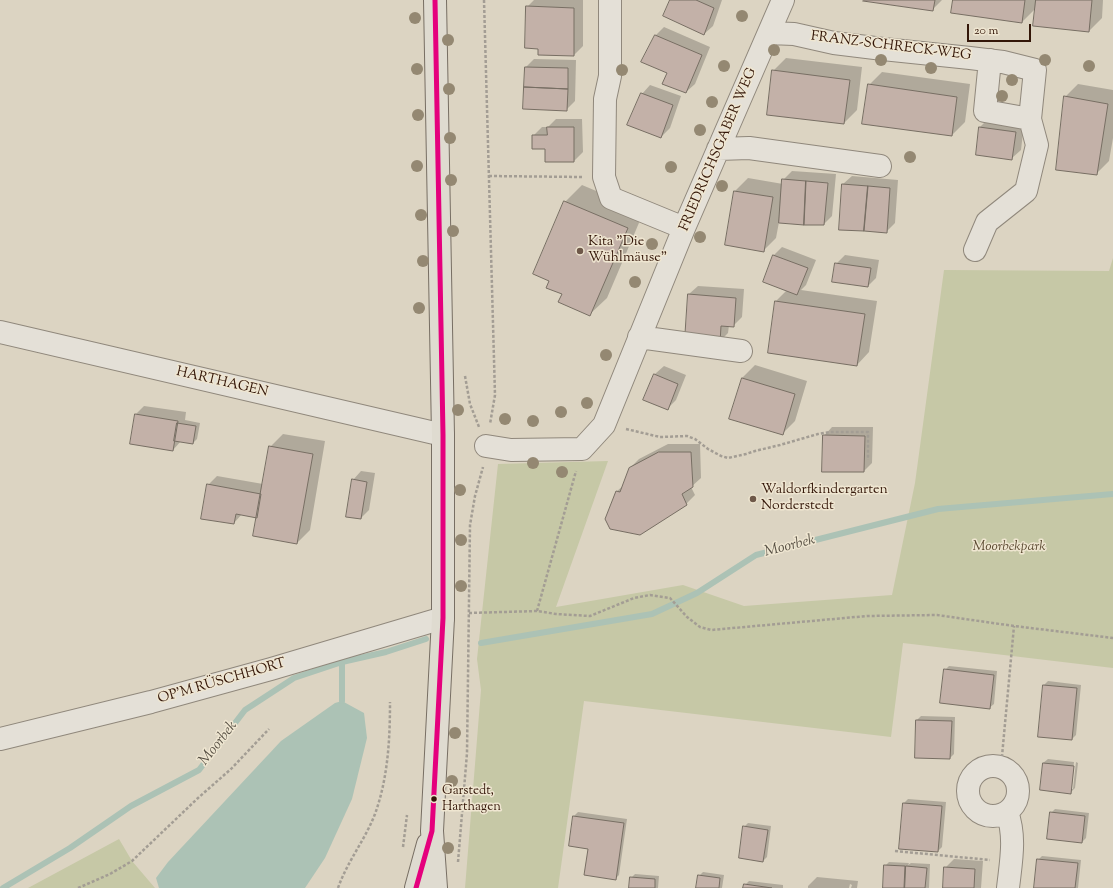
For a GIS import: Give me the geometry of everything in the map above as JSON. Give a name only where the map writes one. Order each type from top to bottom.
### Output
[{"type":"main road","points":[[435,0],[443,435],[443,618],[432,831],[436,888]]},
{"type":"main road","points":[[416,888],[432,831]]},
{"type":"street","points":[[610,0],[610,76],[605,99],[604,177],[611,198],[684,228]]},
{"type":"street","name":"FRIEDRICHSGABER WEG","points":[[582,449],[604,425],[684,228],[783,0]]},
{"type":"street","name":"FRANZ-SCHRECK-WEG","points":[[769,33],[794,34],[834,43],[883,49],[990,60],[1035,70],[1030,119],[985,111],[990,60]]},
{"type":"street","points":[[975,250],[987,222],[1026,191],[1037,145],[1030,119]]},
{"type":"street","points":[[718,149],[749,148],[880,166]]},
{"type":"street","name":"HARTHAGEN","points":[[0,332],[443,435]]},
{"type":"street","points":[[639,337],[740,351]]},
{"type":"street","points":[[486,446],[511,450],[582,449]]},
{"type":"street","name":"OP'M RÜSCHHORT","points":[[0,739],[159,700],[278,667],[394,631],[443,618]]},
{"type":"street","points":[[989,766],[1001,767],[1012,773],[1018,784],[1018,796],[1013,807],[1007,812],[991,816],[980,813],[971,804],[968,792],[970,780],[978,771],[989,766]]},
{"type":"street","points":[[1007,812],[1012,825],[1013,841],[1008,888]]},
{"type":"path","points":[[459,844],[467,753],[470,525],[475,496],[482,474],[495,395],[484,0]]},
{"type":"path","points":[[489,176],[604,177]]},
{"type":"path","points":[[604,425],[660,437],[687,436],[695,439],[708,449],[721,456],[728,458],[818,434],[831,432],[868,432],[868,460]]},
{"type":"path","points":[[537,611],[582,449]]},
{"type":"path","points":[[468,613],[537,611],[556,614],[590,616],[634,598],[650,595],[670,598],[687,617],[700,627],[711,630],[867,616],[937,615],[1113,638]]},
{"type":"path","points":[[1001,767],[1014,626]]},
{"type":"path","points":[[338,888],[375,814],[382,786],[390,728],[390,702]]},
{"type":"path","points":[[78,888],[110,874],[132,861],[198,798],[231,769],[269,729]]},
{"type":"path","points":[[895,851],[1011,862]]},
{"type":"green space","name":"Moorbekpark","points":[[1113,258],[1113,668],[903,643],[891,737],[584,701],[558,888],[465,888],[481,690],[477,659],[498,464],[608,461],[556,607],[683,585],[744,606],[892,595],[915,483],[944,270],[1109,271]]},
{"type":"green space","points":[[119,839],[132,861],[155,888],[28,888]]},
{"type":"shaded area","points":[[342,701],[364,713],[367,738],[352,799],[325,858],[305,888],[159,888],[156,878],[168,862],[281,741],[335,703]]},
{"type":"building","points":[[670,0],[696,0],[714,8],[704,35],[663,16]]},
{"type":"building","points":[[935,0],[933,11],[863,1]]},
{"type":"building","points":[[953,0],[1025,0],[1022,23],[951,13]]},
{"type":"building","points":[[1036,0],[1092,0],[1089,32],[1033,26]]},
{"type":"building","points":[[526,6],[574,8],[574,56],[538,55],[538,49],[525,48]]},
{"type":"building","points":[[655,35],[702,55],[686,93],[662,84],[667,73],[641,62]]},
{"type":"building","points":[[525,67],[568,68],[568,89],[524,87]]},
{"type":"building","points":[[772,70],[850,80],[844,124],[767,115]]},
{"type":"building","points":[[868,84],[957,97],[952,136],[862,124]]},
{"type":"building","points":[[524,87],[568,89],[567,111],[523,109]]},
{"type":"building","points":[[641,93],[673,105],[661,138],[627,125]]},
{"type":"building","points":[[1064,96],[1108,104],[1097,175],[1056,170]]},
{"type":"building","points":[[547,127],[574,127],[574,162],[545,162],[545,149],[532,149],[532,135],[547,135]]},
{"type":"building","points":[[979,127],[1016,132],[1012,160],[976,155]]},
{"type":"building","points":[[782,179],[806,181],[804,225],[779,223]]},
{"type":"building","points":[[806,181],[828,183],[824,225],[804,225]]},
{"type":"building","points":[[842,184],[868,186],[864,231],[839,230]]},
{"type":"building","points":[[868,186],[890,188],[887,233],[864,231]]},
{"type":"building","points":[[734,191],[773,197],[764,252],[725,245]]},
{"type":"building","name":"Kita \"Die Wühlmäuse\"","points":[[564,201],[628,228],[590,316],[558,302],[562,294],[546,288],[549,281],[533,274]]},
{"type":"building","points":[[773,255],[808,268],[797,295],[763,282]]},
{"type":"building","points":[[835,263],[871,268],[868,287],[832,282]]},
{"type":"building","points":[[688,294],[736,298],[734,327],[721,326],[720,343],[685,340]]},
{"type":"building","points":[[775,301],[865,314],[857,366],[768,353]]},
{"type":"building","points":[[654,374],[678,384],[668,410],[643,400]]},
{"type":"building","points":[[742,378],[795,394],[783,435],[729,419]]},
{"type":"building","points":[[135,414],[178,421],[173,451],[130,444]]},
{"type":"building","points":[[177,423],[196,426],[193,444],[174,441]]},
{"type":"building","name":"Waldorfkindergarten Norderstedt","points":[[823,435],[865,436],[864,472],[822,472]]},
{"type":"building","points":[[269,446],[313,454],[297,544],[253,536]]},
{"type":"building","points":[[659,452],[691,452],[693,487],[682,494],[687,505],[640,535],[610,529],[605,519],[616,491],[620,492],[629,468]]},
{"type":"building","points":[[352,479],[367,482],[361,519],[346,517]]},
{"type":"building","points":[[207,484],[261,494],[257,518],[236,514],[234,524],[201,519]]},
{"type":"building","points":[[944,669],[994,675],[990,709],[940,703]]},
{"type":"building","points":[[1043,685],[1077,688],[1072,740],[1038,737]]},
{"type":"building","points":[[916,720],[952,721],[950,759],[915,758]]},
{"type":"building","points":[[1043,763],[1074,766],[1071,794],[1040,790]]},
{"type":"building","points":[[903,803],[942,806],[938,852],[899,849]]},
{"type":"building","points":[[1050,812],[1085,816],[1082,843],[1047,839]]},
{"type":"building","points":[[573,816],[624,823],[616,880],[584,875],[588,849],[569,846]]},
{"type":"building","points":[[743,826],[768,830],[763,862],[739,858]]},
{"type":"building","points":[[1037,859],[1078,863],[1075,888],[1034,888]]},
{"type":"building","points":[[884,865],[905,866],[904,888],[883,888]]},
{"type":"building","points":[[906,866],[927,868],[925,888],[905,888]]},
{"type":"building","points":[[944,867],[975,869],[974,888],[943,888]]},
{"type":"building","points":[[698,875],[720,878],[719,888],[696,888]]},
{"type":"building","points":[[630,877],[655,879],[655,888],[629,888]]},
{"type":"building","points":[[744,884],[772,888],[743,888]]},
{"type":"waterway","name":"Moorbek","points":[[481,643],[652,614],[697,593],[756,555],[938,509],[1113,494]]},
{"type":"waterway","name":"Moorbek","points":[[3,888],[70,848],[131,806],[199,770],[245,710],[294,678],[342,662],[386,652],[426,639]]},
{"type":"waterway","points":[[342,662],[342,701]]},
{"type":"transit line","points":[[416,888],[432,831],[443,618],[443,435],[435,0]]},
{"type":"place","name":"Kita \"Die Wühlmäuse\"","points":[[580,251]]},
{"type":"place","name":"Waldorfkindergarten Norderstedt","points":[[753,499]]},
{"type":"place","name":"Garstedt, Harthagen","points":[[434,799]]}]
